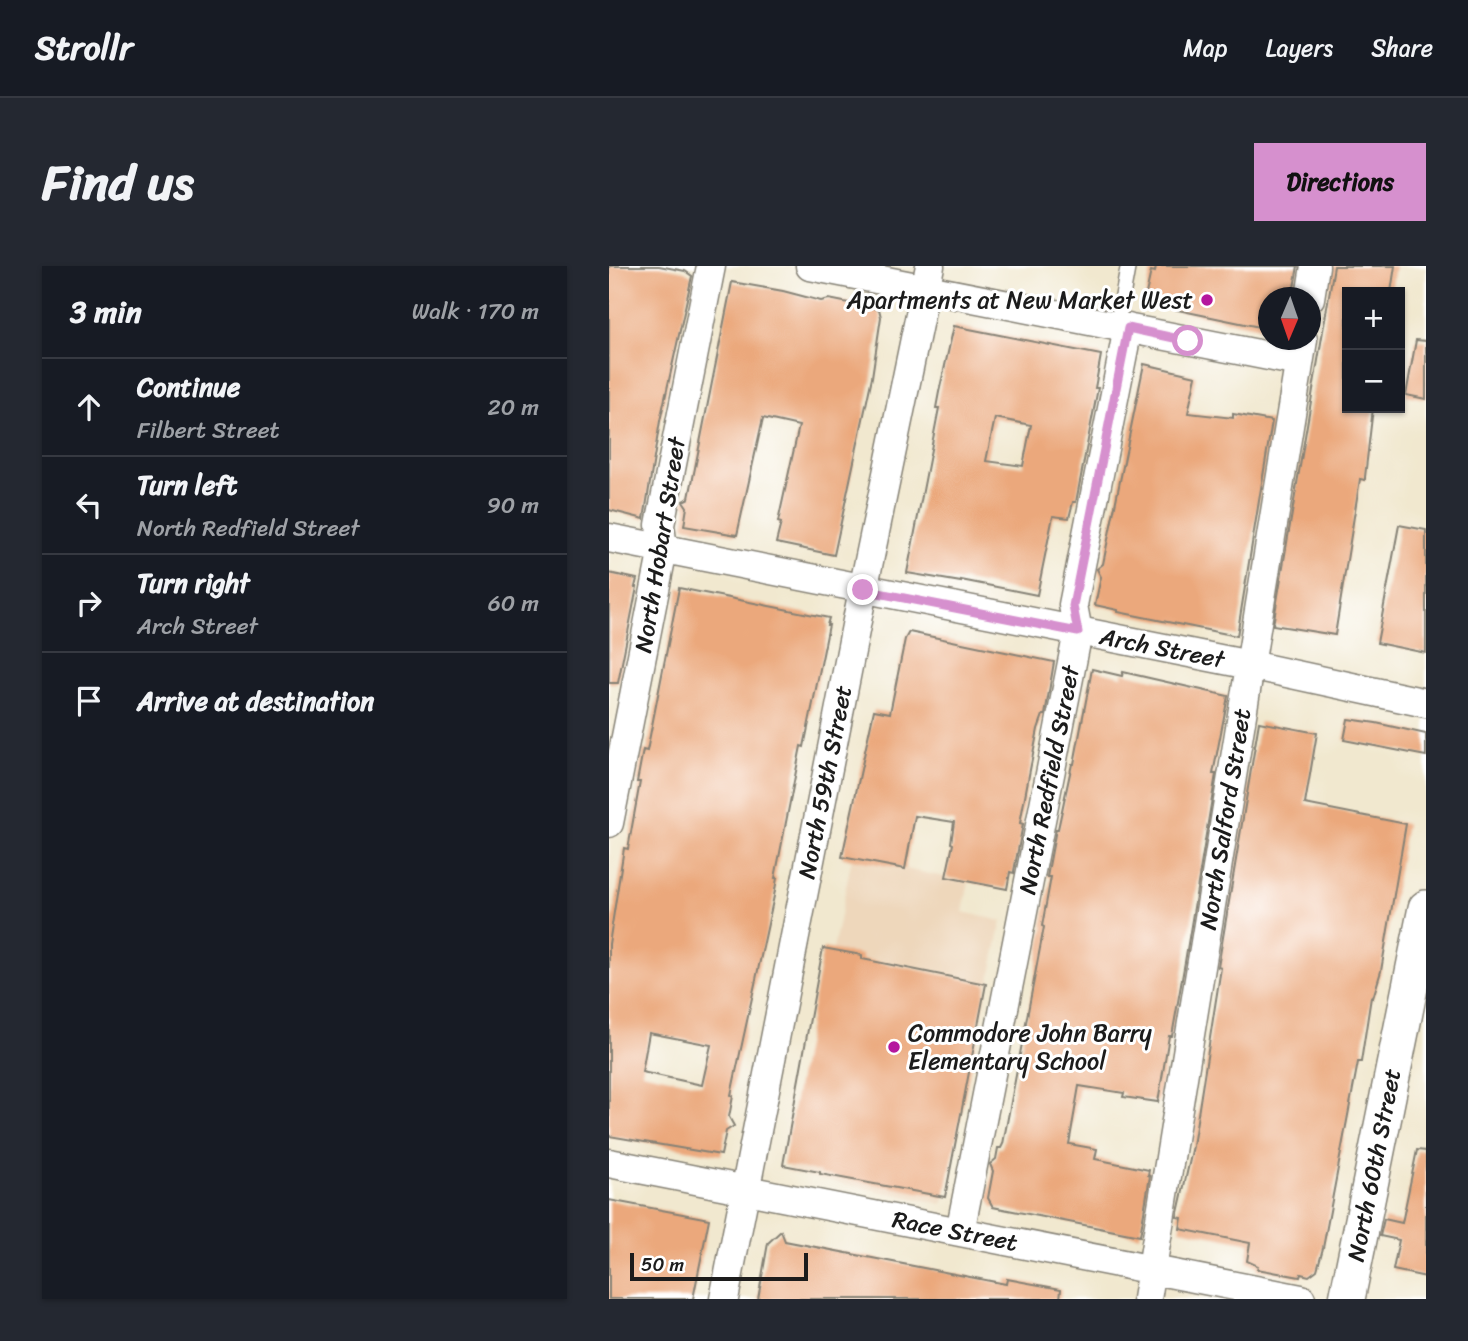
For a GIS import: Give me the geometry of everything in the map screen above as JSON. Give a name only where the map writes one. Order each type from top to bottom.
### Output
[{"type":"street","name":"North Hobart Street","points":[[609,823],[663,549],[660,525],[711,266]]},
{"type":"street","points":[[810,266],[927,277],[1122,327],[1301,351]]},
{"type":"street","points":[[1312,287],[1315,266]]},
{"type":"street","name":"North 59th Street","points":[[724,1299],[927,277]]},
{"type":"street","name":"North Redfield Street","points":[[960,1232],[1078,632],[1073,606],[1122,327]]},
{"type":"street","name":"North Salford Street","points":[[1147,1299],[1301,351]]},
{"type":"street","name":"Arch Street","points":[[609,538],[1250,665],[1426,703]]},
{"type":"street","name":"North 60th Street","points":[[1347,1299],[1426,908]]},
{"type":"street","name":"Race Street","points":[[609,1163],[1301,1299]]},
{"type":"lane","points":[[1122,327],[1128,266]]},
{"type":"shaded area","name":"Commodore John Barry Elementary School","points":[[852,858],[969,882],[963,912],[1002,921],[943,1204],[787,1172]]},
{"type":"building","points":[[609,266],[659,266],[685,271],[692,276],[660,421],[644,519],[609,510]]},
{"type":"building","name":"Apartments at New Market West","points":[[1156,266],[1298,266],[1294,287],[1258,287],[1258,327],[1144,303],[1151,271],[1155,272]]},
{"type":"building","points":[[1334,266],[1395,266],[1392,287],[1342,287],[1342,413],[1372,413],[1365,480],[1360,479],[1335,635],[1273,625]]},
{"type":"building","points":[[732,282],[821,301],[829,299],[879,309],[881,317],[872,377],[834,555],[776,543],[799,426],[763,418],[737,535],[684,526],[687,507],[683,501],[689,498]]},
{"type":"building","points":[[954,326],[1101,355],[1095,388],[1098,388],[1076,502],[1073,502],[1069,518],[1053,516],[1037,595],[961,580],[907,573],[939,408],[936,408]],"holes":[[[995,418],[1031,425],[1023,466],[986,461]]]},
{"type":"building","points":[[1416,340],[1426,341],[1426,399],[1406,395]]},
{"type":"building","points":[[1144,364],[1196,376],[1188,413],[1233,418],[1233,414],[1272,421],[1237,636],[1095,605],[1101,577],[1097,569],[1103,564]]},
{"type":"building","points":[[1399,525],[1426,530],[1426,653],[1377,643]]},
{"type":"building","points":[[609,573],[637,579],[618,683],[609,683]]},
{"type":"building","points":[[679,588],[829,618],[731,1095],[729,1117],[734,1126],[726,1131],[721,1155],[609,1136],[609,944],[624,848],[628,849],[640,782],[637,782],[643,750],[647,751]],"holes":[[[649,1033],[711,1045],[702,1085],[642,1072]]]},
{"type":"building","points":[[909,632],[1054,662],[1045,715],[1038,729],[1029,775],[1014,873],[1010,872],[1007,889],[946,877],[953,844],[954,822],[915,816],[905,869],[842,857],[874,710],[890,713],[905,639]]},
{"type":"building","points":[[1092,669],[1122,676],[1123,672],[1228,696],[1213,774],[1216,774],[1185,962],[1158,1102],[1079,1086],[1069,1144],[1097,1149],[1095,1159],[1149,1170],[1140,1236],[993,1207],[988,1198],[993,1171],[990,1164],[996,1159],[998,1148],[1003,1144],[1044,927],[1042,926],[1051,877],[1047,877],[1056,829],[1074,764]]},
{"type":"building","points":[[1348,719],[1426,734],[1426,756],[1344,740]]},
{"type":"building","points":[[1259,722],[1317,733],[1305,804],[1406,824],[1381,971],[1373,998],[1371,997],[1361,1062],[1358,1062],[1323,1248],[1317,1270],[1309,1276],[1301,1274],[1300,1277],[1257,1269],[1258,1266],[1247,1261],[1250,1243],[1180,1229],[1182,1218],[1177,1217],[1193,1146],[1221,968],[1218,967]]},
{"type":"building","name":"Commodore John Barry Elementary School","points":[[823,948],[862,955],[862,959],[986,984],[945,1197],[783,1165]]},
{"type":"building","points":[[1417,1150],[1426,1151],[1426,1277],[1393,1270],[1399,1240],[1380,1236],[1384,1219],[1402,1223]]},
{"type":"building","points":[[609,1200],[709,1219],[693,1299],[609,1299]]},
{"type":"building","points":[[781,1231],[785,1241],[1006,1284],[1007,1279],[1061,1289],[1060,1299],[758,1299],[768,1243]]},
{"type":"place","name":"Apartments at New Market West","points":[[1207,300]]},
{"type":"place","name":"Commodore John Barry Elementary School","points":[[894,1047]]},
{"type":"route","points":[[863,590],[1078,632],[1073,606],[1128,328],[1188,341]]}]
